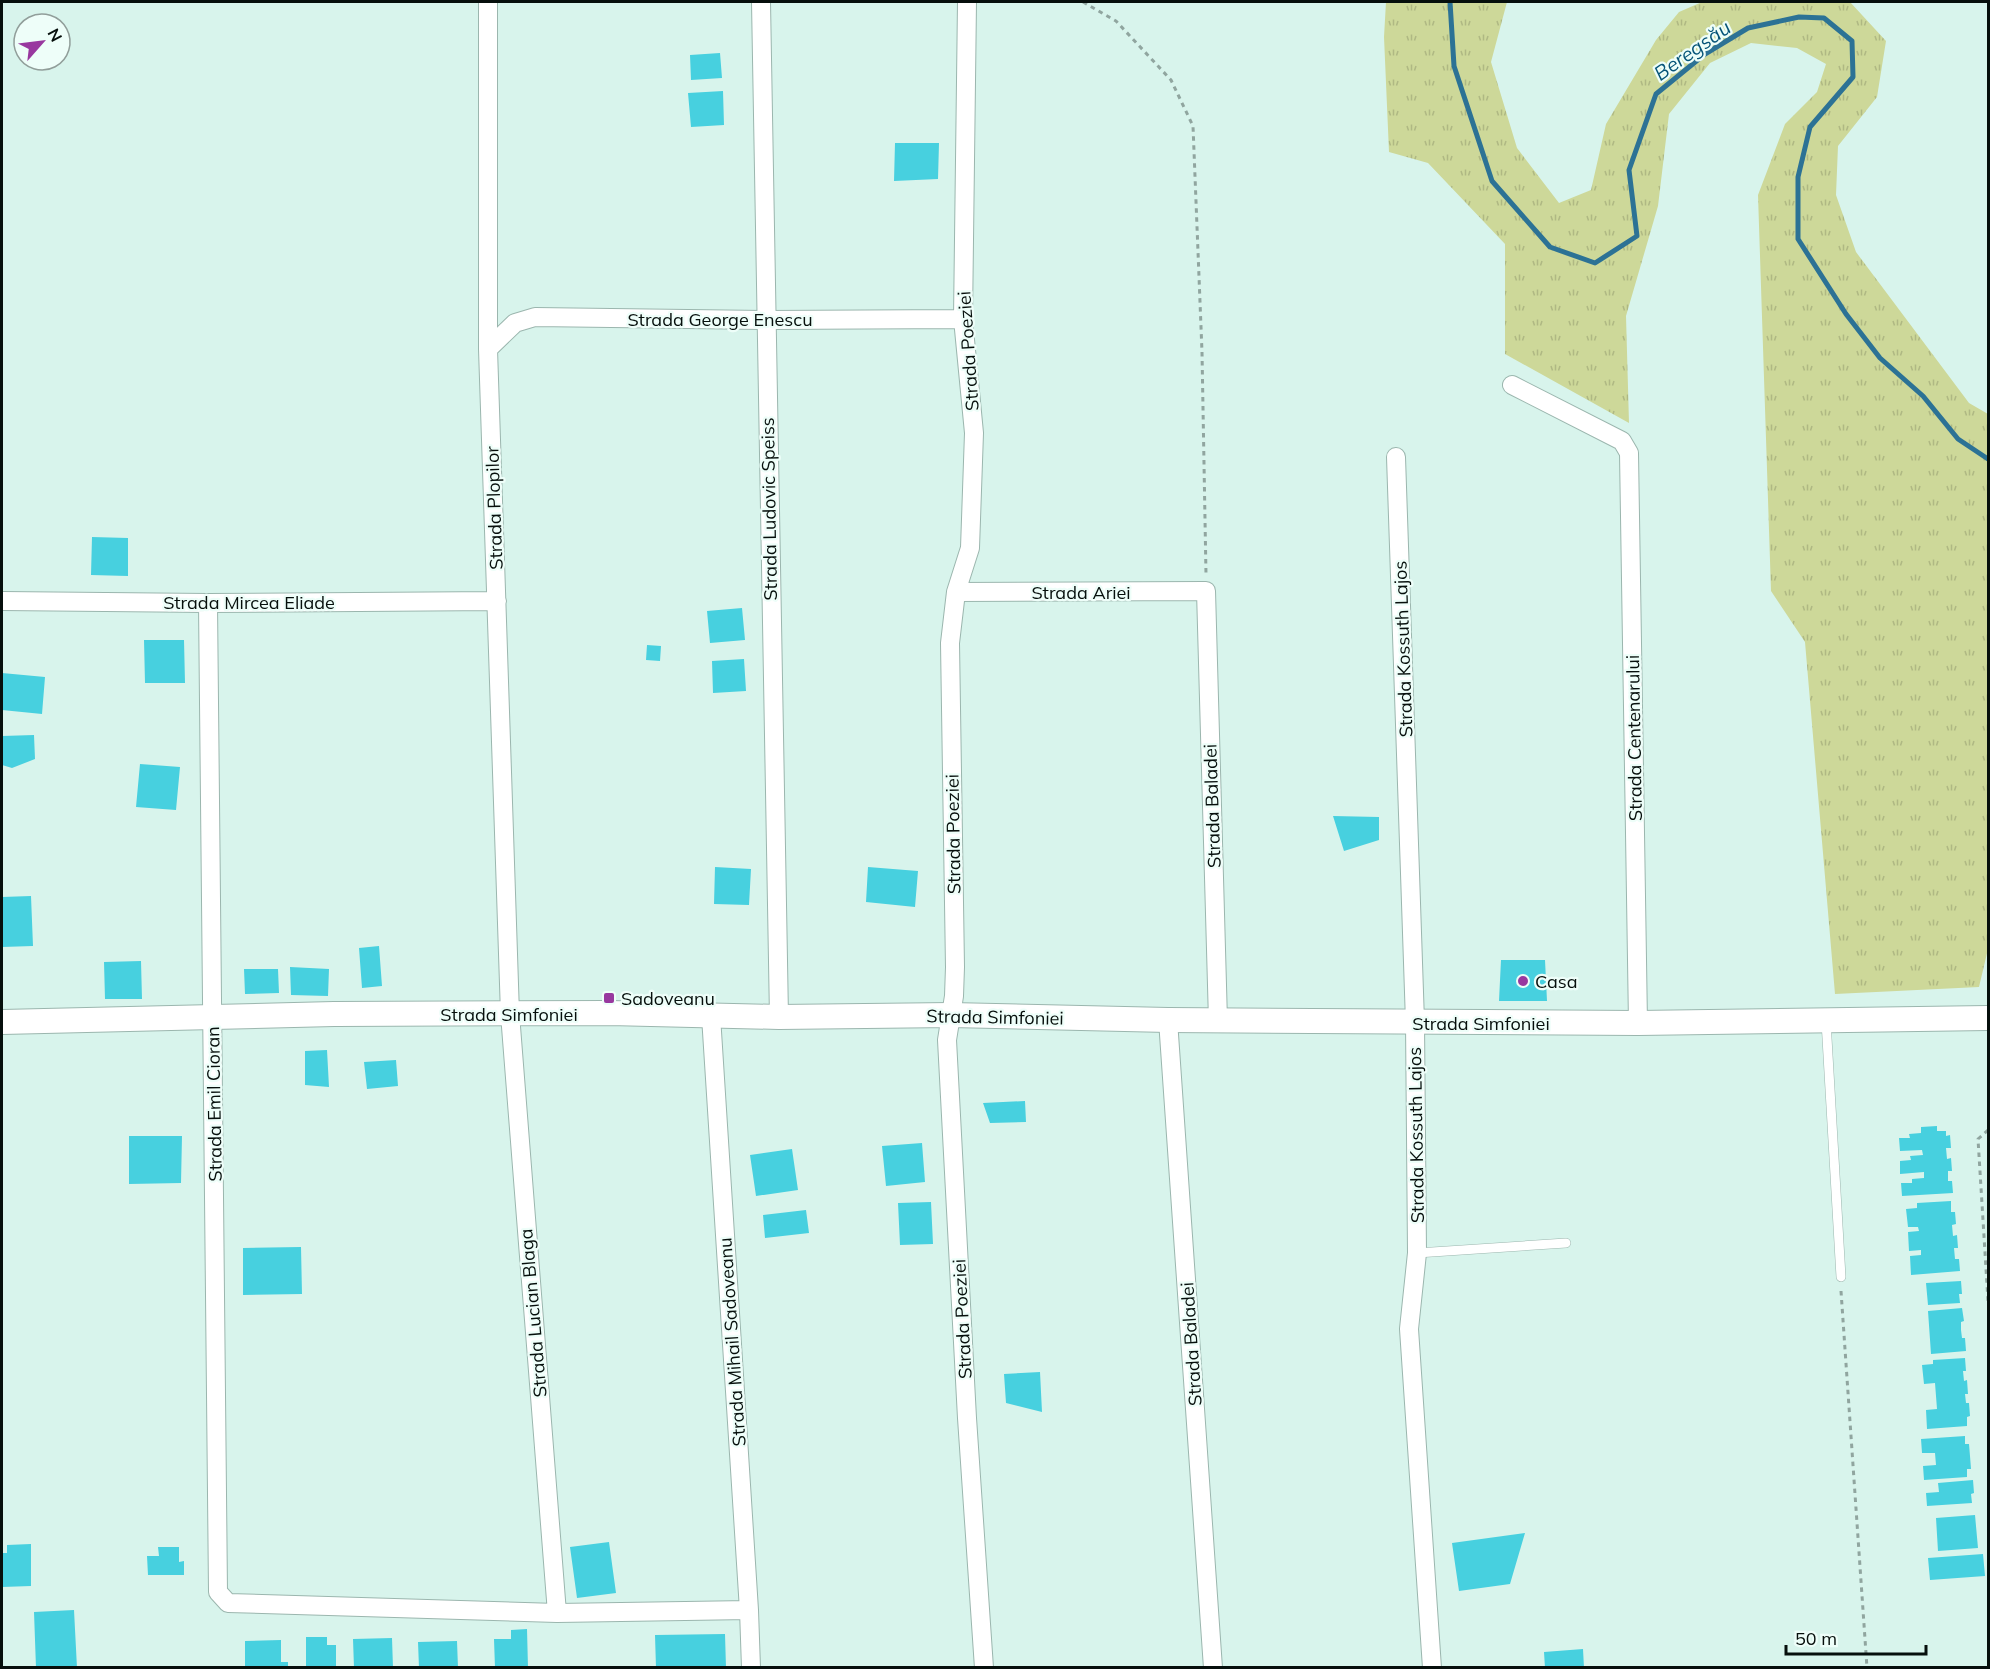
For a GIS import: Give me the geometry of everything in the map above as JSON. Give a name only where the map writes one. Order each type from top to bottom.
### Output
[{"type":"street","name":"Strada Plopilor","points":[[488,2],[488,349],[510,1014]]},
{"type":"street","name":"Strada Ludovic Speiss","points":[[761,2],[779,1017]]},
{"type":"street","name":"Strada Poeziei","points":[[967,2],[963,319],[974,433],[970,548],[956,592],[950,643],[955,967],[947,1040],[967,1418],[984,1668]]},
{"type":"street","name":"Strada George Enescu","points":[[488,349],[515,323],[535,317],[766,320],[963,319]]},
{"type":"street","name":"Strada Centenarului","points":[[1512,385],[1622,441],[1629,453],[1638,1023]]},
{"type":"street","name":"Strada Kossuth Lajos","points":[[1396,458],[1415,1022],[1417,1253],[1409,1329],[1432,1668]]},
{"type":"street","name":"Strada Ariei","points":[[956,592],[1206,591]]},
{"type":"street","name":"Strada Baladei","points":[[1206,591],[1218,1021]]},
{"type":"street","name":"Strada Mircea Eliade","points":[[2,601],[208,603],[496,601]]},
{"type":"street","name":"Strada Emil Cioran","points":[[208,603],[219,1592],[228,1603],[557,1613]]},
{"type":"street","name":"Strada Simfoniei","points":[[2,1022],[334,1014],[609,1013],[779,1017],[951,1015],[1218,1021],[1638,1023],[1989,1018]]},
{"type":"street","name":"Strada Lucian Blaga","points":[[510,1014],[557,1613]]},
{"type":"street","name":"Strada Mihail Sadoveanu","points":[[711,1016],[751,1668]]},
{"type":"street","name":"Strada Baladei","points":[[1168,1020],[1213,1668]]},
{"type":"street","points":[[557,1613],[749,1610]]},
{"type":"lane","points":[[1826,1021],[1840,1277]]},
{"type":"lane","points":[[1417,1253],[1566,1243]]},
{"type":"path","points":[[1083,2],[1116,21],[1171,80],[1193,126],[1202,352],[1206,591]]},
{"type":"path","points":[[1989,1130],[1978,1139],[1989,1301]]},
{"type":"path","points":[[1840,1277],[1867,1668]]},
{"type":"green space","points":[[1386,2],[1507,2],[1491,62],[1517,148],[1559,203],[1591,190],[1606,124],[1656,40],[1679,12],[1702,2],[1850,2],[1886,41],[1877,97],[1838,146],[1836,195],[1856,252],[1969,403],[1988,414],[1988,949],[1979,987],[1835,994],[1805,642],[1771,591],[1758,195],[1785,124],[1817,92],[1826,64],[1797,48],[1751,43],[1710,63],[1669,114],[1658,206],[1626,316],[1629,423],[1505,354],[1505,244],[1428,163],[1389,152],[1384,37]]},
{"type":"building","points":[[720,53],[722,78],[691,80],[690,55]]},
{"type":"building","points":[[723,91],[724,125],[691,127],[688,93]]},
{"type":"building","points":[[895,143],[939,143],[938,179],[894,181]]},
{"type":"building","points":[[92,537],[128,538],[128,576],[91,575]]},
{"type":"building","points":[[742,608],[745,640],[710,643],[707,611]]},
{"type":"building","points":[[144,640],[184,640],[185,683],[145,683]]},
{"type":"building","points":[[647,645],[661,646],[660,661],[646,660]]},
{"type":"building","points":[[744,659],[746,691],[713,693],[712,661]]},
{"type":"building","points":[[2,673],[45,677],[42,714],[2,710]]},
{"type":"building","points":[[34,735],[35,759],[12,768],[2,765],[2,736]]},
{"type":"building","points":[[140,764],[180,767],[176,810],[136,807]]},
{"type":"building","points":[[1333,816],[1379,817],[1379,840],[1344,851]]},
{"type":"building","points":[[715,867],[751,869],[749,905],[714,904]]},
{"type":"building","points":[[868,867],[918,871],[915,907],[866,902]]},
{"type":"building","points":[[31,896],[33,946],[2,947],[2,897]]},
{"type":"building","points":[[379,946],[382,986],[362,988],[359,948]]},
{"type":"building","name":"Casa","points":[[1501,960],[1545,960],[1547,1001],[1499,1001]]},
{"type":"building","points":[[141,961],[142,999],[105,999],[104,962]]},
{"type":"building","points":[[290,967],[329,969],[328,996],[291,995]]},
{"type":"building","points":[[244,969],[278,969],[279,993],[245,994]]},
{"type":"building","points":[[327,1050],[329,1087],[305,1085],[305,1051]]},
{"type":"building","points":[[396,1060],[398,1086],[367,1089],[364,1062]]},
{"type":"building","points":[[1025,1101],[1026,1122],[990,1123],[983,1103]]},
{"type":"building","points":[[1937,1126],[1937,1131],[1946,1131],[1946,1136],[1950,1135],[1951,1148],[1946,1148],[1947,1159],[1951,1158],[1952,1171],[1948,1171],[1948,1181],[1952,1181],[1953,1193],[1902,1196],[1901,1183],[1912,1183],[1912,1179],[1924,1178],[1924,1172],[1900,1174],[1900,1161],[1911,1160],[1910,1156],[1923,1155],[1922,1150],[1900,1151],[1899,1138],[1910,1138],[1909,1134],[1921,1133],[1921,1127]]},
{"type":"building","points":[[129,1136],[182,1136],[181,1183],[129,1184]]},
{"type":"building","points":[[922,1143],[925,1182],[886,1186],[882,1146]]},
{"type":"building","points":[[792,1149],[798,1190],[756,1196],[750,1155]]},
{"type":"building","points":[[1951,1201],[1951,1212],[1955,1212],[1956,1224],[1952,1225],[1953,1236],[1957,1235],[1958,1248],[1954,1248],[1955,1259],[1959,1259],[1960,1271],[1911,1275],[1910,1256],[1921,1255],[1921,1250],[1909,1251],[1908,1232],[1919,1231],[1918,1227],[1908,1227],[1906,1209],[1917,1208],[1917,1203]]},
{"type":"building","points":[[931,1202],[933,1244],[900,1245],[898,1203]]},
{"type":"building","points":[[806,1210],[809,1233],[765,1238],[763,1215]]},
{"type":"building","points":[[301,1247],[302,1294],[243,1295],[243,1248]]},
{"type":"building","points":[[1961,1281],[1960,1303],[1928,1305],[1926,1283]]},
{"type":"building","points":[[1962,1308],[1964,1321],[1961,1322],[1961,1330],[1962,1338],[1965,1338],[1966,1351],[1931,1354],[1928,1311]]},
{"type":"building","points":[[1965,1358],[1966,1371],[1963,1371],[1964,1381],[1967,1380],[1968,1394],[1965,1394],[1966,1403],[1969,1403],[1970,1416],[1967,1417],[1967,1426],[1927,1429],[1926,1410],[1937,1409],[1935,1383],[1924,1384],[1922,1365],[1933,1364],[1933,1360]]},
{"type":"building","points":[[1040,1372],[1042,1412],[1006,1403],[1004,1374]]},
{"type":"building","points":[[1965,1436],[1965,1444],[1969,1444],[1971,1469],[1967,1469],[1967,1477],[1924,1480],[1923,1466],[1936,1465],[1935,1453],[1922,1453],[1921,1439]]},
{"type":"building","points":[[1973,1480],[1972,1503],[1927,1506],[1926,1493],[1939,1492],[1938,1483]]},
{"type":"building","points":[[1975,1515],[1978,1548],[1938,1551],[1936,1518]]},
{"type":"building","points":[[1525,1533],[1510,1584],[1459,1591],[1452,1543]]},
{"type":"building","points":[[609,1542],[616,1593],[577,1598],[570,1547]]},
{"type":"building","points":[[31,1544],[31,1586],[2,1587],[2,1553],[7,1553],[7,1545]]},
{"type":"building","points":[[158,1547],[179,1547],[179,1562],[184,1561],[184,1575],[148,1575],[147,1556],[159,1556]]},
{"type":"building","points":[[1983,1554],[1985,1576],[1930,1580],[1928,1558]]},
{"type":"building","points":[[74,1610],[77,1668],[36,1668],[34,1612]]},
{"type":"building","points":[[527,1629],[528,1668],[495,1668],[494,1639],[511,1639],[511,1630]]},
{"type":"building","points":[[725,1634],[726,1668],[656,1668],[655,1635]]},
{"type":"building","points":[[306,1637],[327,1637],[327,1645],[336,1645],[336,1668],[306,1668]]},
{"type":"building","points":[[392,1638],[393,1668],[354,1668],[353,1639]]},
{"type":"building","points":[[281,1640],[281,1662],[288,1662],[288,1668],[245,1668],[245,1641]]},
{"type":"building","points":[[457,1641],[458,1668],[419,1668],[418,1642]]},
{"type":"building","points":[[1583,1649],[1584,1668],[1545,1668],[1544,1652]]},
{"type":"waterway","name":"Beregsău","points":[[1450,2],[1454,66],[1492,181],[1550,247],[1595,263],[1637,236],[1629,170],[1656,94],[1705,54],[1748,28],[1799,17],[1824,18],[1852,41],[1853,77],[1810,127],[1798,177],[1798,239],[1846,314],[1880,358],[1923,396],[1958,439],[1988,459]]},
{"type":"place","name":"Casa","points":[[1523,981]]},
{"type":"place","name":"Sadoveanu","points":[[609,998]]}]
